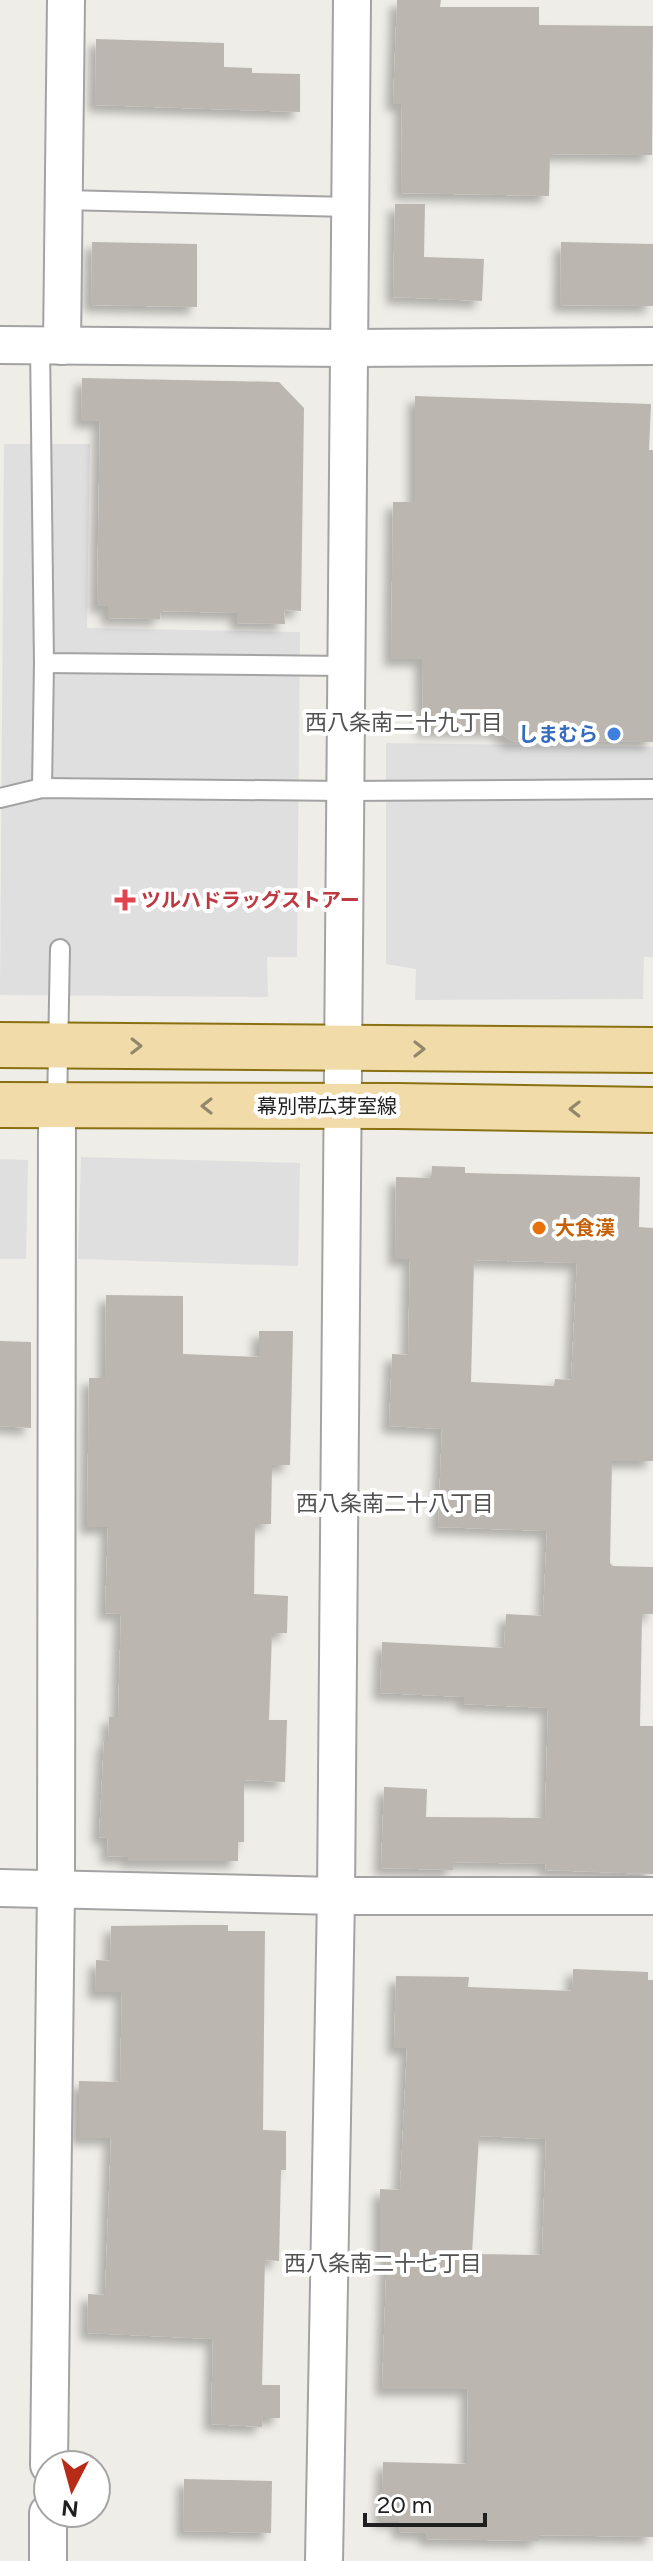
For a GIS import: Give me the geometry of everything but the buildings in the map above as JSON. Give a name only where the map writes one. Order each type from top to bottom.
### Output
[{"type":"main road","points":[[0,1045],[653,1050]]},
{"type":"main road","name":"幕別帯広芽室線","points":[[0,1105],[653,1110]]},
{"type":"street","points":[[51,346],[64,200],[66,0]]},
{"type":"street","points":[[324,2561],[336,1896],[352,0]]},
{"type":"street","points":[[0,345],[348,348],[653,346]]},
{"type":"street","points":[[49,2449],[56,1889],[57,1106]]},
{"type":"street","points":[[0,1888],[336,1896],[653,1896]]},
{"type":"street","points":[[48,2529],[48,2561]]},
{"type":"lane","points":[[64,200],[350,207]]},
{"type":"lane","points":[[42,788],[51,346]]},
{"type":"lane","points":[[44,663],[345,666]]},
{"type":"lane","points":[[0,798],[42,788],[344,791],[653,789]]},
{"type":"lane","points":[[57,1106],[60,949]]},
{"type":"shaded area","points":[[4,444],[90,444],[87,628],[300,632],[297,957],[267,957],[268,997],[0,995]]},
{"type":"shaded area","points":[[386,743],[653,747],[653,957],[644,957],[643,999],[415,1000],[416,969],[386,964]]},
{"type":"shaded area","points":[[81,1157],[300,1163],[298,1266],[78,1259]]},
{"type":"shaded area","points":[[0,1159],[28,1160],[26,1259],[0,1259]]},
{"type":"place","name":"しまむら","points":[[614,734]]},
{"type":"place","name":"ツルハドラッグストアー","points":[[125,900]]},
{"type":"place","name":"大食漢","points":[[539,1228]]},
{"type":"district","name":"西八条南二十九丁目","points":[[404,722]]},
{"type":"district","name":"西八条南二十八丁目","points":[[395,1503]]},
{"type":"district","name":"西八条南二十七丁目","points":[[383,2263]]}]
